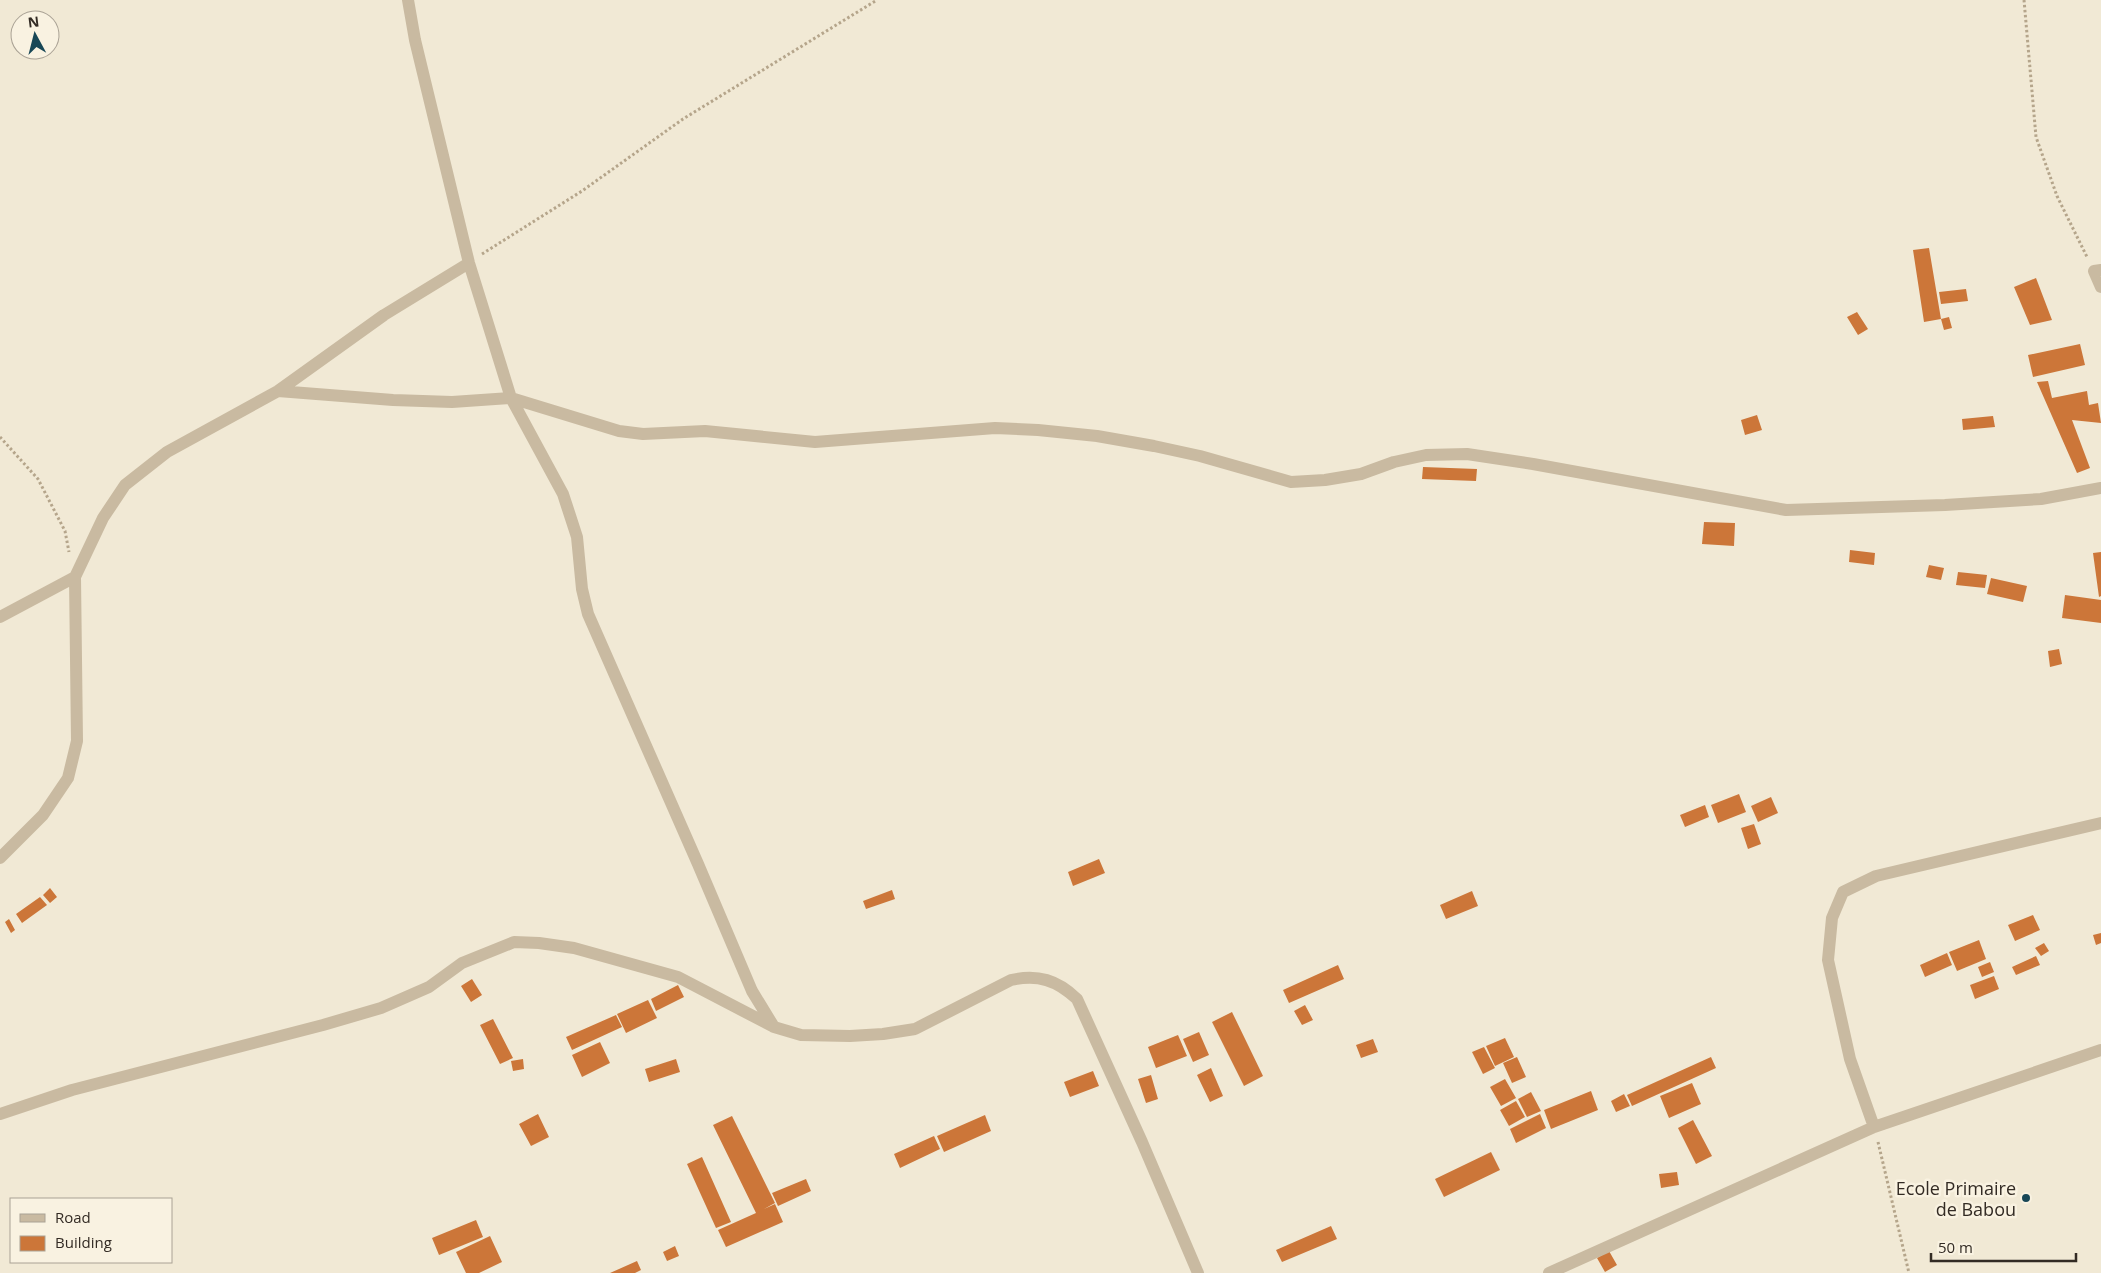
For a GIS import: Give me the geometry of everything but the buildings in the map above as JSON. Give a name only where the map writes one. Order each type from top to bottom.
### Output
[{"type":"street","points":[[408,0],[415,40],[469,262],[511,398],[563,494],[577,537],[582,589],[588,614],[752,991],[774,1027]]},
{"type":"street","points":[[0,858],[42,815],[68,778],[77,741],[75,577],[103,518],[125,485],[167,452],[278,392],[384,314],[469,262]]},
{"type":"street","points":[[2098,271],[2101,287]]},
{"type":"street","points":[[278,392],[442,402],[511,398],[620,431],[644,434],[705,431],[815,442],[996,428],[1097,436],[1200,456],[1291,482],[1325,480],[1361,474],[1394,462],[1426,455],[1467,454],[1533,464],[1786,510],[1945,505],[2041,499],[2101,488]]},
{"type":"street","points":[[0,617],[75,577]]},
{"type":"street","points":[[1874,1127],[1850,1059],[1828,960],[1832,918],[1843,892],[1876,876],[2101,823]]},
{"type":"street","points":[[0,1114],[72,1090],[323,1025],[381,1008],[429,987],[470,960],[514,942],[574,948],[678,977],[774,1027],[801,1035],[850,1036],[883,1034],[915,1029],[1012,980],[1028,976],[1063,986],[1077,999],[1142,1142],[1198,1273]]},
{"type":"street","points":[[1549,1273],[1874,1127],[2101,1050]]},
{"type":"path","points":[[469,262],[582,191],[683,119],[877,0]]},
{"type":"path","points":[[2024,0],[2036,137],[2057,196],[2098,271]]},
{"type":"path","points":[[0,437],[38,479],[65,531],[75,577]]},
{"type":"path","points":[[1874,1127],[1909,1273]]},
{"type":"place","name":"Ecole Primaire de Babou","points":[[2026,1198]]}]
